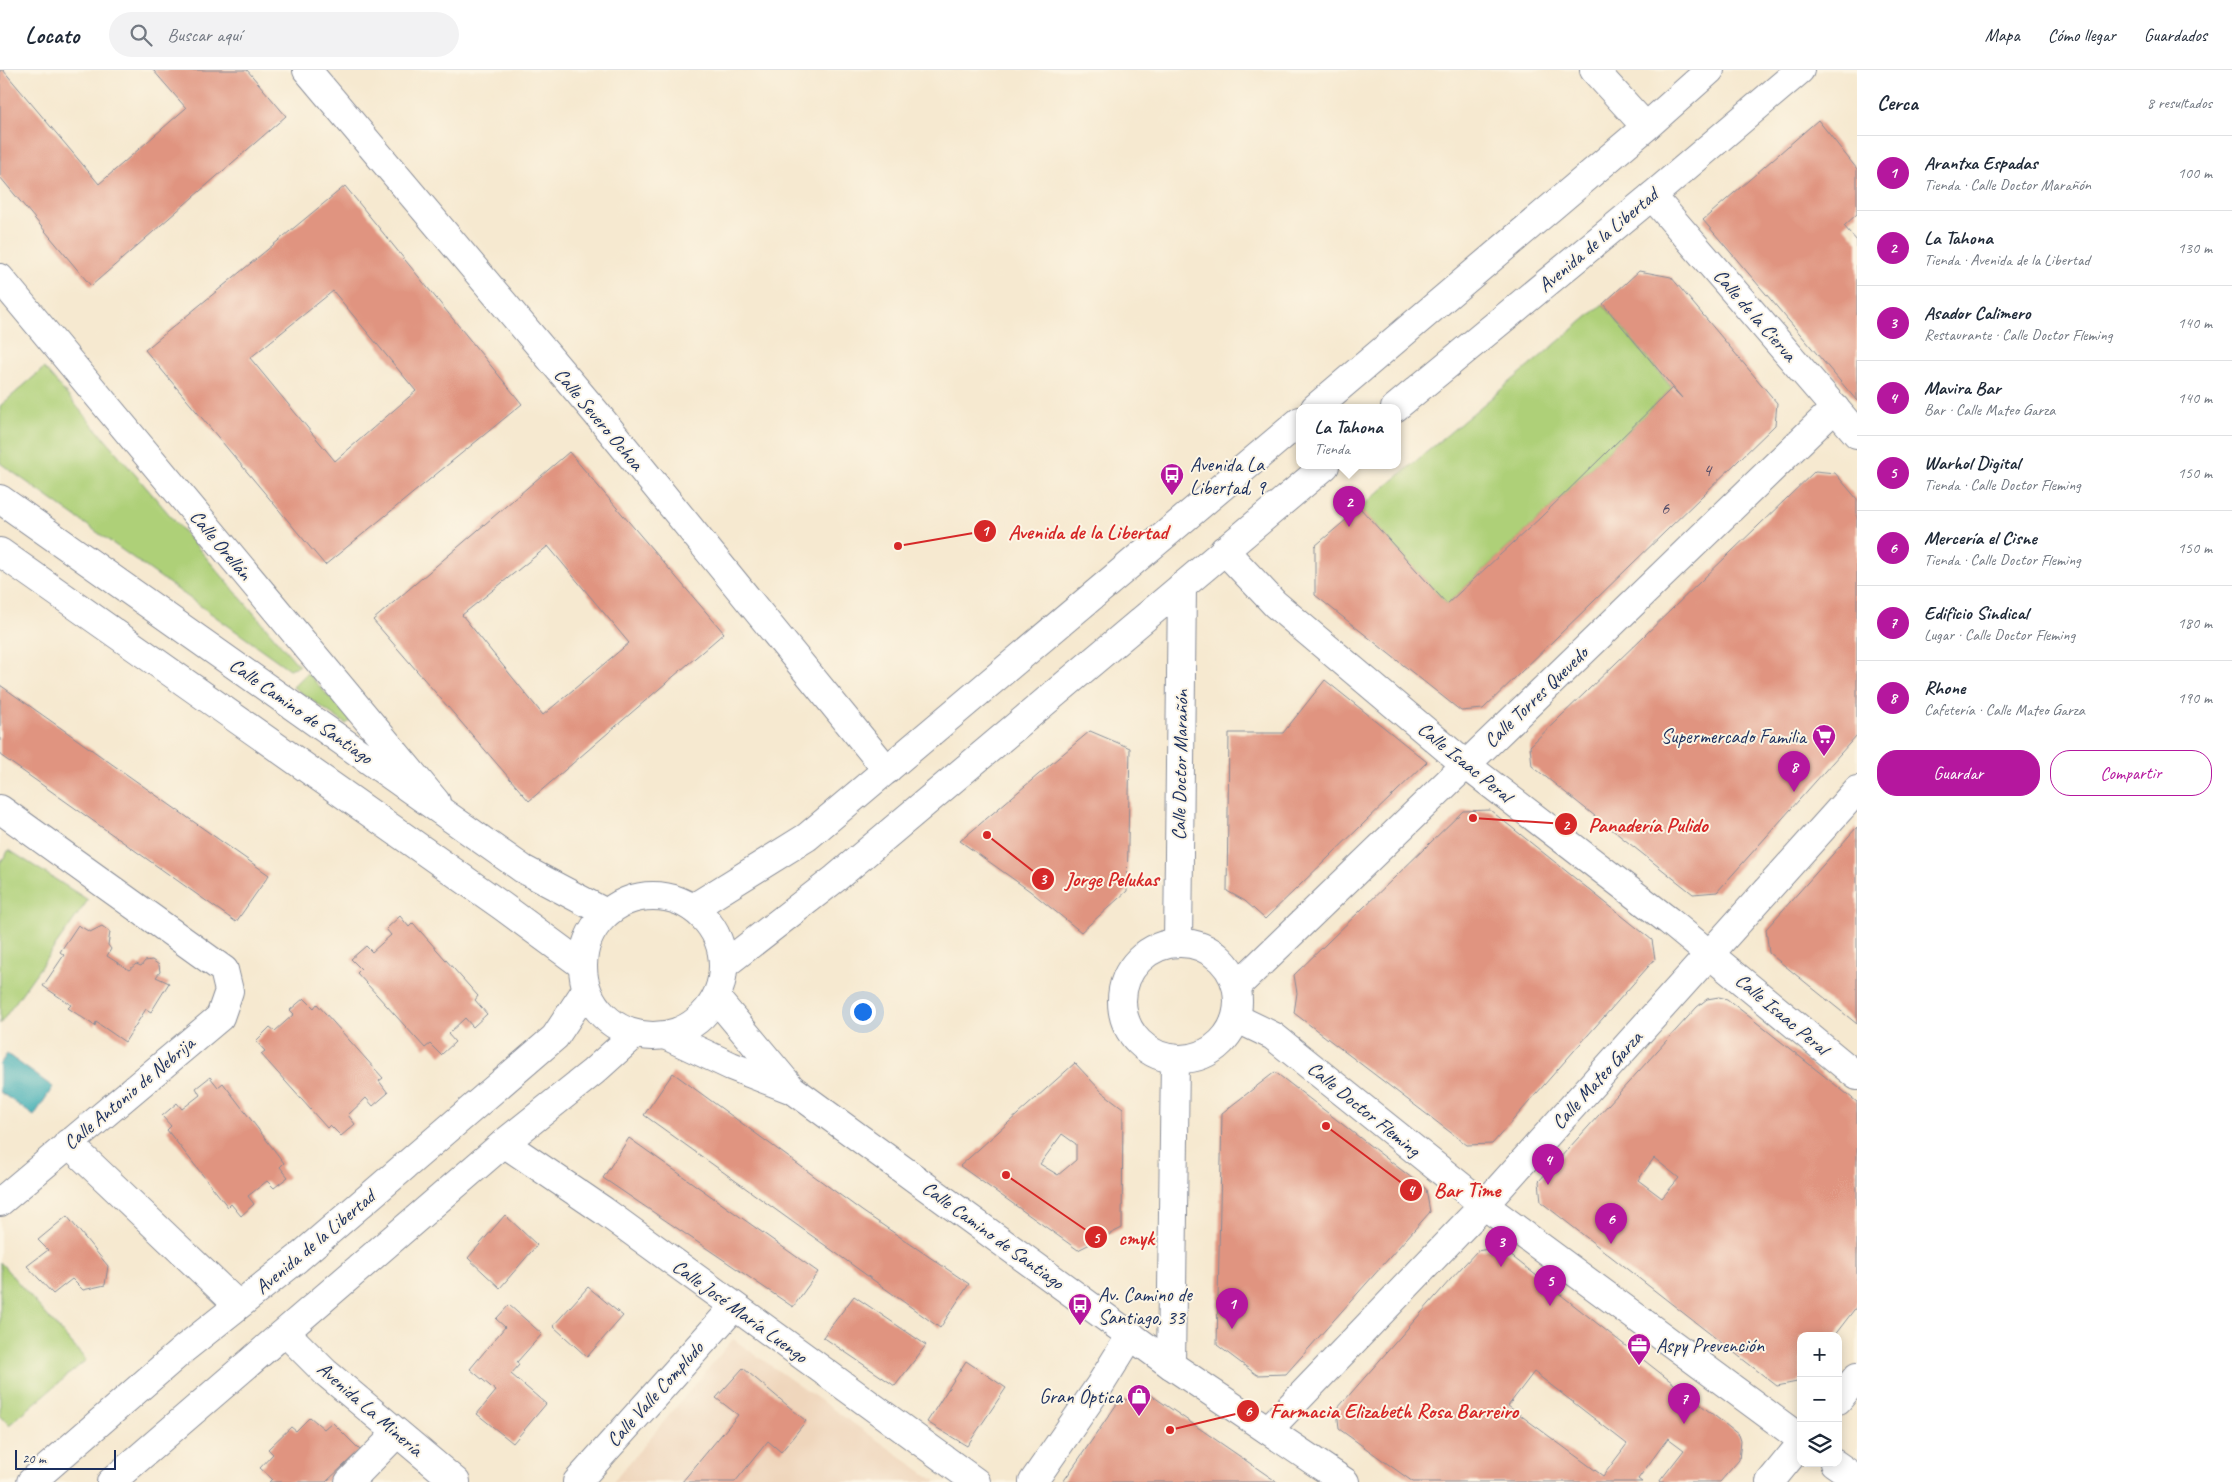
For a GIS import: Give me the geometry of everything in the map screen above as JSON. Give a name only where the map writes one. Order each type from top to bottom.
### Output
[{"type":"street","name":"Calle Severo Ochoa","points":[[308,70],[597,414],[887,770]]},
{"type":"street","points":[[1594,70],[1646,127]]},
{"type":"street","points":[[1320,404],[1646,127],[1710,70]]},
{"type":"street","name":"Avenida de la Libertad","points":[[1400,404],[1652,196],[1800,70]]},
{"type":"street","name":"Calle de la Cierva","points":[[1652,196],[1857,434]]},
{"type":"street","name":"Calle Orellán","points":[[0,278],[443,811]]},
{"type":"street","name":"Calle Torres Quevedo","points":[[1237,986],[1835,408]]},
{"type":"street","points":[[693,908],[807,838],[1296,423]]},
{"type":"street","points":[[724,965],[836,878],[1321,469]]},
{"type":"street","name":"Calle Camino de Santiago","points":[[0,499],[523,869],[606,913]]},
{"type":"street","name":"Calle Isaac Peral","points":[[1224,550],[1275,604],[1466,764],[1747,983],[1857,1076]]},
{"type":"street","points":[[0,552],[502,906],[584,977],[601,1015],[616,1026],[634,1035],[667,1036],[692,1025],[704,1017],[716,998],[723,977],[724,965],[721,945],[713,929],[693,908],[678,900],[650,896],[628,901],[606,913],[588,938],[584,977]]},
{"type":"street","name":"Calle Doctor Marañón","points":[[1178,943],[1182,586]]},
{"type":"street","name":"Calle Mateo Garza","points":[[1268,1430],[1484,1205],[1857,790]]},
{"type":"street","name":"Calle Antonio de Nebrija","points":[[0,808],[224,970],[229,991],[220,1017],[0,1202]]},
{"type":"street","points":[[1178,943],[1194,944],[1208,950],[1221,960],[1237,986],[1239,1002],[1236,1018],[1227,1036],[1213,1050],[1195,1058],[1175,1060],[1158,1055],[1142,1046],[1131,1033],[1124,1017],[1122,1000],[1124,982],[1133,966],[1145,954],[1161,946],[1178,943]]},
{"type":"street","name":"Avenida de la Libertad","points":[[31,1482],[238,1305],[297,1259],[555,1036],[584,977]]},
{"type":"street","name":"Calle Camino de Santiago","points":[[716,998],[792,1089],[1171,1365],[1344,1482]]},
{"type":"street","name":"Calle Doctor Fleming","points":[[1236,1018],[1273,1036],[1484,1205],[1797,1436]]},
{"type":"street","points":[[111,1482],[504,1143],[593,1072],[634,1035]]},
{"type":"street","name":"Calle Camino de Santiago","points":[[667,1036],[731,1066],[792,1089]]},
{"type":"street","points":[[1171,1365],[1175,1060]]},
{"type":"street","points":[[68,1143],[238,1305]]},
{"type":"street","name":"Calle José María Luengo","points":[[504,1143],[604,1211],[976,1482]]},
{"type":"street","name":"Calle Valle Compludo","points":[[577,1482],[734,1307]]},
{"type":"street","name":"Avenida La Minería","points":[[286,1333],[325,1372],[456,1482]]},
{"type":"street","points":[[1033,1482],[1100,1385],[1131,1335]]},
{"type":"street","points":[[1842,1395],[1857,1378]]},
{"type":"street","points":[[349,1482],[397,1433]]},
{"type":"street","points":[[1770,1482],[1797,1449]]},
{"type":"street","points":[[1840,1467],[1857,1479]]},
{"type":"shaded area","points":[[733,1339],[937,1482],[613,1482]]},
{"type":"green space","points":[[1603,304],[1672,388],[1540,518],[1447,604],[1360,508]]},
{"type":"green space","points":[[44,368],[299,666],[289,669],[0,463],[0,406]]},
{"type":"green space","points":[[307,673],[351,720],[346,724],[293,687]]},
{"type":"green space","points":[[9,850],[88,900],[0,1024],[0,863]]},
{"type":"green space","points":[[0,1262],[86,1360],[9,1425],[0,1415]]},
{"type":"water","points":[[7,1054],[53,1087],[34,1116],[0,1092],[0,1064]]},
{"type":"building","points":[[0,70],[3,70],[99,184],[186,108],[153,70],[247,70],[286,116],[91,286],[0,177]]},
{"type":"building","points":[[1818,120],[1857,169],[1857,214],[1844,226],[1857,241],[1857,401],[1703,220]]},
{"type":"building","points":[[345,186],[522,404],[325,565],[145,350]],"holes":[[[333,291],[416,391],[335,461],[250,358]]]},
{"type":"building","points":[[1639,271],[1671,277],[1777,403],[1775,425],[1483,709],[1461,711],[1315,595],[1315,546],[1360,508],[1447,604],[1540,518],[1672,388],[1682,398],[1603,304]]},
{"type":"building","points":[[569,452],[724,633],[529,801],[373,620]],"holes":[[[548,546],[629,643],[543,715],[462,615]]]},
{"type":"building","points":[[1815,471],[1835,473],[1857,499],[1857,735],[1717,892],[1693,894],[1532,766],[1530,746]]},
{"type":"building","points":[[1325,680],[1427,762],[1265,919],[1245,901],[1227,891],[1229,733],[1283,733]]},
{"type":"building","points":[[0,685],[269,875],[236,922],[0,755]]},
{"type":"building","points":[[1090,731],[1130,748],[1127,891],[1081,932],[1030,891],[960,841]]},
{"type":"building","points":[[1490,810],[1652,940],[1655,959],[1492,1144],[1467,1145],[1294,1013],[1297,993],[1294,975],[1463,811]]},
{"type":"building","points":[[1857,827],[1857,1024],[1769,953],[1766,929]]},
{"type":"building","points":[[400,916],[409,927],[413,923],[478,996],[475,1000],[487,1014],[473,1027],[465,1018],[448,1034],[455,1042],[441,1055],[430,1044],[425,1048],[357,973],[361,969],[351,959],[366,946],[372,952],[391,935],[386,929]]},
{"type":"building","points":[[78,925],[90,932],[102,926],[110,932],[108,945],[111,949],[107,956],[129,970],[136,964],[141,966],[145,961],[152,960],[159,965],[160,972],[156,977],[169,983],[151,1012],[146,1009],[125,1042],[96,1022],[95,1026],[68,1008],[71,1005],[43,986],[64,955],[60,952]]},
{"type":"building","points":[[1719,997],[1727,999],[1857,1102],[1857,1306],[1837,1332],[1797,1332],[1797,1382],[1777,1386],[1541,1202],[1539,1181],[1697,1007],[1707,999]],"holes":[[[1654,1158],[1679,1178],[1662,1198],[1638,1180]]]},
{"type":"building","points":[[304,998],[314,1008],[317,1004],[383,1078],[379,1081],[388,1093],[373,1106],[366,1098],[348,1115],[355,1124],[341,1136],[330,1125],[327,1128],[261,1054],[265,1051],[256,1041],[270,1027],[275,1031],[294,1014],[290,1010]]},
{"type":"building","points":[[1075,1063],[1102,1092],[1123,1108],[1122,1228],[1078,1250],[960,1166]],"holes":[[[1062,1134],[1076,1144],[1076,1160],[1058,1175],[1040,1164]]]},
{"type":"building","points":[[1275,1072],[1426,1189],[1430,1212],[1286,1374],[1257,1375],[1217,1345],[1222,1113]]},
{"type":"building","points":[[673,1073],[862,1211],[969,1284],[940,1328],[644,1115]]},
{"type":"building","points":[[210,1077],[218,1087],[223,1083],[284,1163],[280,1167],[288,1177],[274,1188],[267,1181],[248,1196],[254,1204],[241,1216],[231,1204],[228,1207],[167,1130],[171,1126],[162,1116],[177,1103],[182,1109],[200,1095],[196,1088]]},
{"type":"building","points":[[629,1138],[818,1272],[793,1307],[603,1178]]},
{"type":"building","points":[[505,1215],[537,1245],[500,1288],[468,1258]]},
{"type":"building","points":[[67,1216],[108,1266],[105,1285],[83,1290],[72,1279],[53,1294],[27,1266],[48,1250],[38,1240]]},
{"type":"building","points":[[1500,1247],[1739,1435],[1741,1441],[1739,1460],[1720,1482],[1659,1482],[1684,1450],[1668,1438],[1638,1479],[1642,1482],[1413,1482],[1339,1429],[1337,1409],[1477,1251]],"holes":[[[1534,1372],[1627,1444],[1603,1476],[1508,1406]]]},
{"type":"building","points":[[588,1287],[623,1316],[587,1357],[553,1326]]},
{"type":"building","points":[[854,1296],[926,1345],[895,1386],[823,1337]]},
{"type":"building","points":[[509,1305],[542,1334],[517,1362],[519,1365],[511,1374],[546,1404],[513,1443],[477,1414],[496,1391],[470,1369],[505,1327],[496,1319]]},
{"type":"building","points":[[966,1361],[1006,1388],[967,1446],[927,1422]]},
{"type":"building","points":[[743,1368],[806,1421],[781,1452],[768,1441],[735,1482],[682,1482],[738,1415],[716,1398]]},
{"type":"building","points":[[1151,1395],[1277,1482],[1063,1482],[1119,1401]]},
{"type":"building","points":[[310,1417],[324,1429],[332,1422],[360,1450],[326,1482],[269,1482],[272,1479],[260,1468],[273,1454],[268,1449],[291,1427],[296,1431]]},
{"type":"place","name":"Avenida La Libertad, 9","points":[[1172,496]]},
{"type":"place","name":"La Tahona","points":[[1349,527]]},
{"type":"place","name":"Avenida de la Libertad","points":[[898,546]]},
{"type":"place","name":"Supermercado Familia","points":[[1824,757]]},
{"type":"place","name":"Rhone","points":[[1794,792]]},
{"type":"place","name":"Panadería Pulido","points":[[1473,818]]},
{"type":"place","name":"Jorge Pelukas","points":[[987,835]]},
{"type":"place","name":"Bar Time","points":[[1326,1126]]},
{"type":"place","name":"cmyk","points":[[1006,1175]]},
{"type":"place","name":"Mavira Bar","points":[[1548,1185]]},
{"type":"place","name":"Mercería el Cisne","points":[[1611,1244]]},
{"type":"place","name":"Asador Calimero","points":[[1501,1267]]},
{"type":"place","name":"Warhol Digital","points":[[1550,1306]]},
{"type":"place","name":"Av. Camino de Santiago, 33","points":[[1080,1326]]},
{"type":"place","name":"Arantxa Espadas","points":[[1232,1329]]},
{"type":"place","name":"Aspy Prevención","points":[[1639,1366]]},
{"type":"place","name":"Gran Óptica","points":[[1139,1417]]},
{"type":"place","name":"Edificio Sindical","points":[[1684,1424]]},
{"type":"place","name":"Farmacia Elizabeth Rosa Barreiro","points":[[1170,1430]]}]
